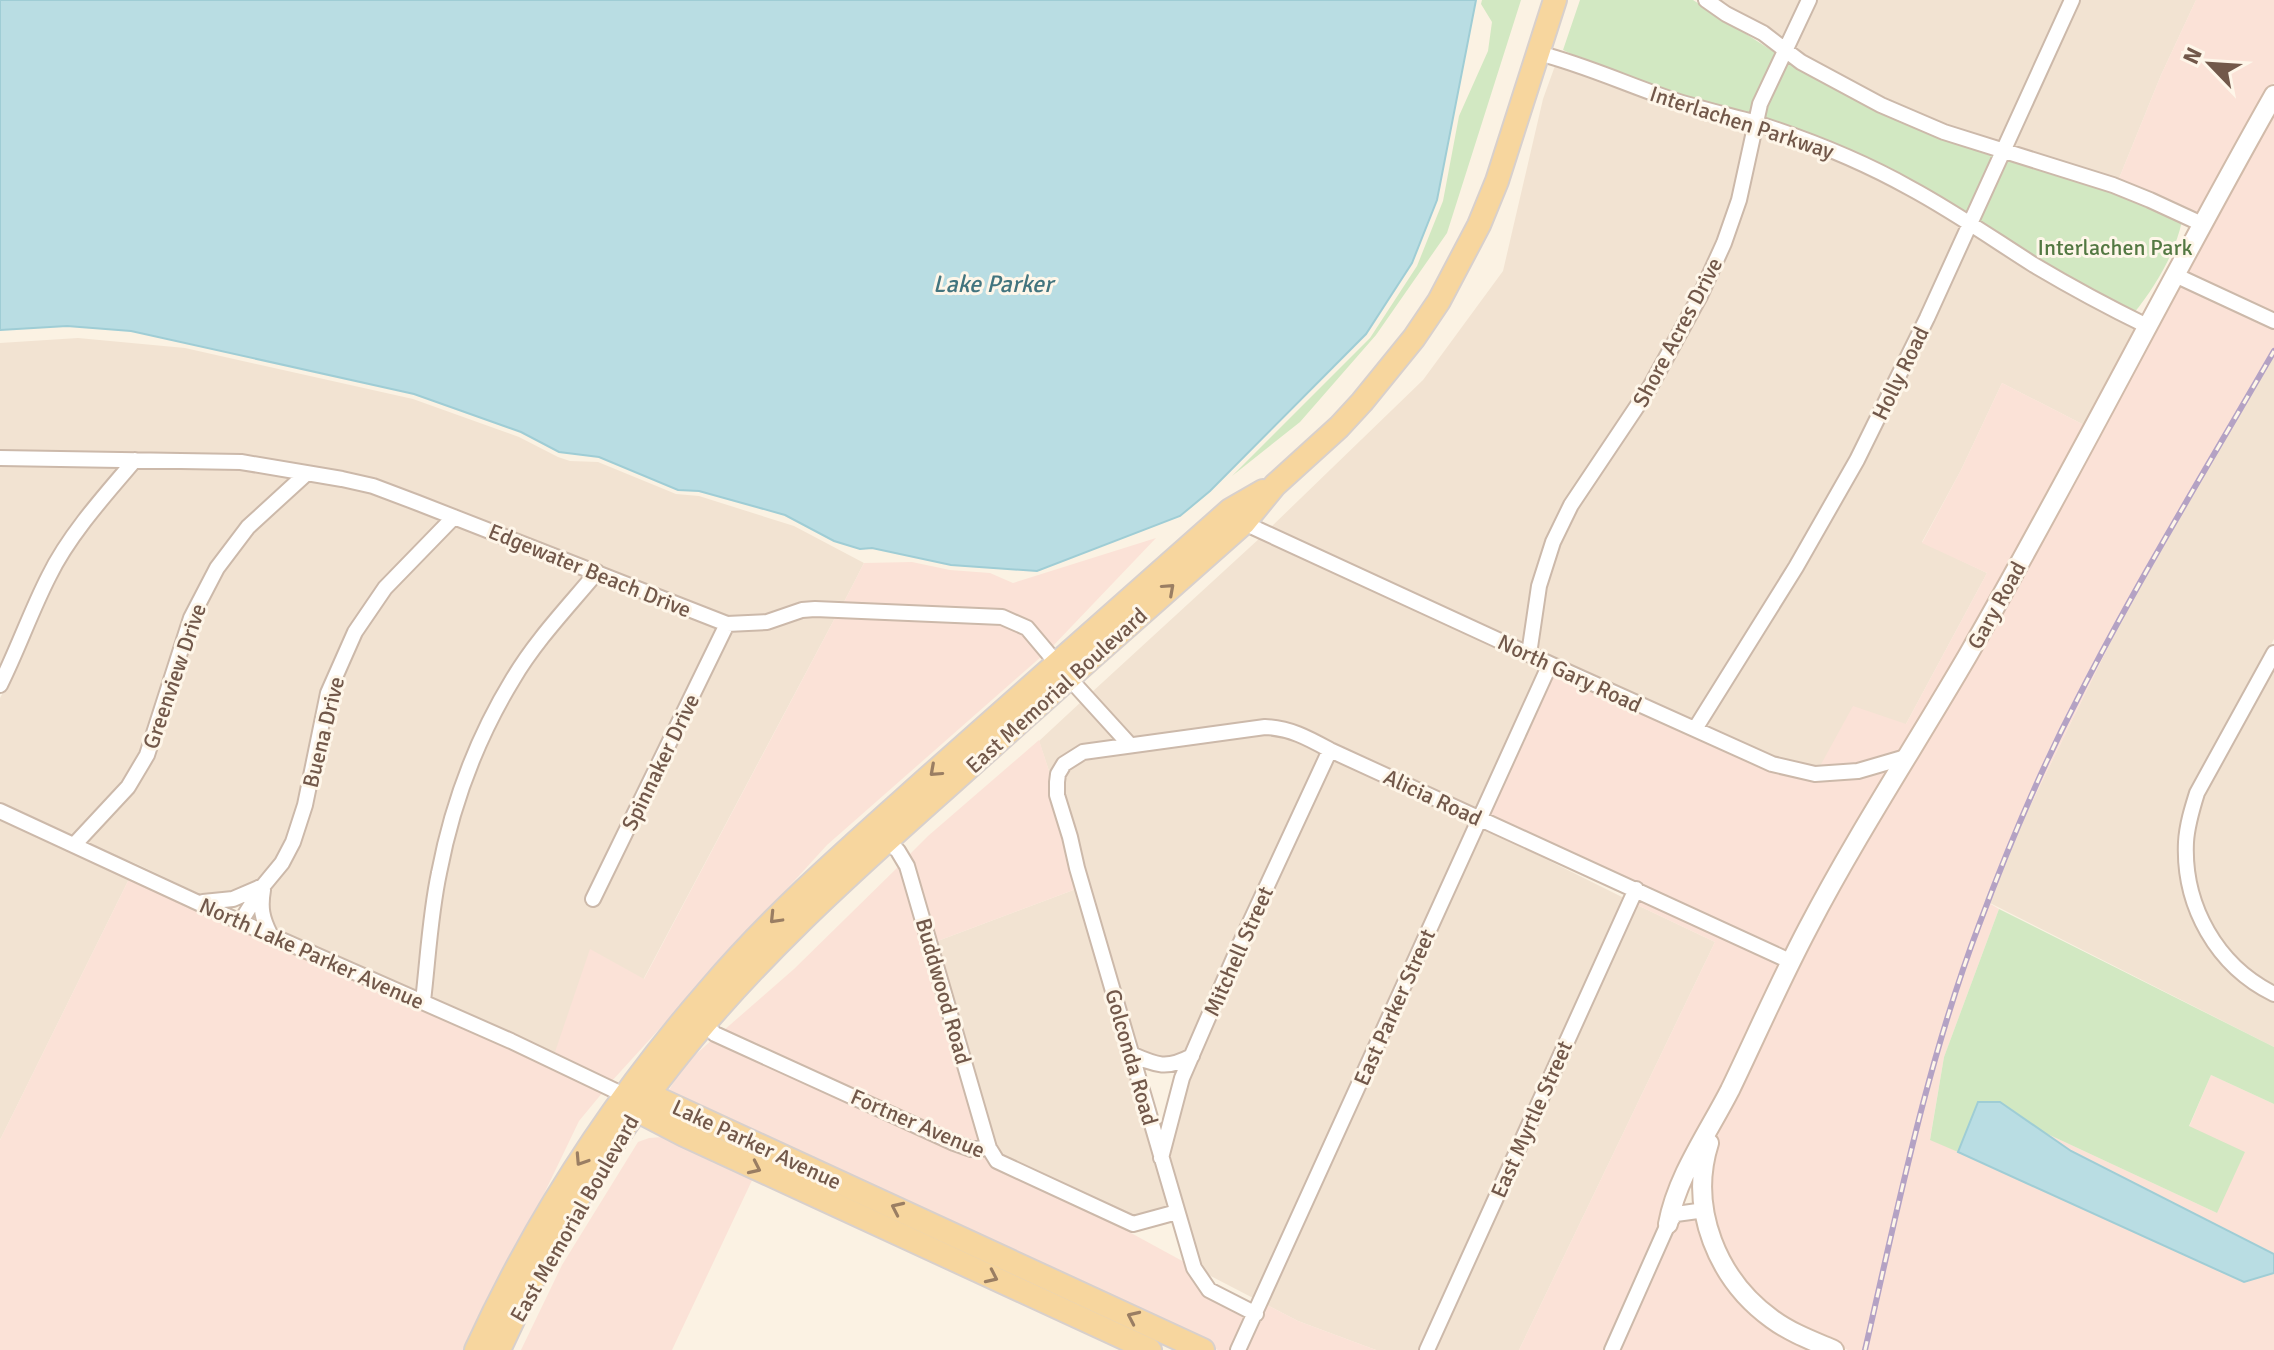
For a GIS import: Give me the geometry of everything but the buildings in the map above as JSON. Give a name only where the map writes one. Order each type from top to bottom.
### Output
[{"type":"main road","name":"East Memorial Boulevard","points":[[476,1350],[545,1217],[636,1100],[783,938],[1230,510],[1268,489],[1339,427],[1414,338],[1439,301],[1492,194],[1555,0]]},
{"type":"main road","name":"Gary Road","points":[[1718,1114],[1808,928],[1969,653],[2274,95]]},
{"type":"main road","name":"East Memorial Boulevard","points":[[499,1350],[550,1250],[690,1011],[775,918],[831,864],[1244,523],[1268,489]]},
{"type":"main road","name":"Lake Parker Avenue","points":[[636,1100],[684,1135],[1150,1350]]},
{"type":"main road","name":"Lake Parker Avenue","points":[[636,1100],[1203,1350]]},
{"type":"main road","points":[[1718,1114],[1704,1159],[1705,1210],[1715,1251],[1742,1293],[1781,1325],[1834,1350]]},
{"type":"main road","points":[[1668,1224],[1675,1199],[1695,1155],[1718,1114]]},
{"type":"main road","points":[[607,1154],[628,1139],[647,1132],[684,1135]]},
{"type":"street","points":[[1706,0],[1763,33],[1801,62],[1881,105],[1944,132],[2113,185],[2202,224]]},
{"type":"street","name":"Shore Acres Drive","points":[[1529,654],[1539,586],[1553,542],[1571,505],[1650,387],[1700,296],[1739,200],[1760,104],[1809,0]]},
{"type":"street","name":"Holly Road","points":[[1695,729],[1767,616],[1833,503],[1898,379],[2072,0]]},
{"type":"street","name":"Interlachen Parkway","points":[[1538,53],[1578,63],[1692,106],[1755,123],[1873,168],[1970,222],[2075,289],[2147,326]]},
{"type":"street","points":[[2175,275],[2274,321]]},
{"type":"street","name":"Edgewater Beach Drive","points":[[0,458],[241,462],[373,486],[727,624],[767,622],[802,610],[815,609],[1002,617],[1027,628],[1130,745]]},
{"type":"street","points":[[0,685],[61,555],[135,460]]},
{"type":"street","name":"Greenview Drive","points":[[74,845],[128,787],[147,755],[191,618],[217,568],[248,527],[307,473]]},
{"type":"street","name":"Buena Drive","points":[[241,921],[282,863],[300,824],[328,693],[350,643],[385,588],[454,517]]},
{"type":"street","name":"North Gary Road","points":[[1244,523],[1772,764],[1815,774],[1858,771],[1906,757]]},
{"type":"street","points":[[423,1001],[438,876],[460,791],[496,709],[514,678],[533,649],[597,572]]},
{"type":"street","name":"Spinnaker Drive","points":[[593,899],[727,624]]},
{"type":"street","points":[[2274,653],[2197,793],[2186,842],[2191,893],[2198,916],[2211,938],[2244,977],[2274,994]]},
{"type":"street","name":"East Parker Street","points":[[1238,1350],[1550,664]]},
{"type":"street","name":"Alicia Road","points":[[1061,769],[1083,752],[1265,727],[1281,728],[1296,732],[1792,962]]},
{"type":"street","name":"Mitchell Street","points":[[1161,1158],[1182,1078],[1330,750]]},
{"type":"street","name":"Golconda Road","points":[[1061,769],[1057,795],[1194,1268],[1209,1290],[1256,1314]]},
{"type":"street","name":"North Lake Parker Avenue","points":[[0,811],[636,1100]]},
{"type":"street","name":"Buddwood Road","points":[[887,840],[907,866],[989,1148]]},
{"type":"street","points":[[196,902],[233,899],[263,886],[262,919],[270,934]]},
{"type":"street","name":"East Myrtle Street","points":[[1427,1350],[1636,889]]},
{"type":"street","name":"Fortner Avenue","points":[[704,1024],[715,1034],[954,1143],[971,1149],[989,1148],[997,1161],[1008,1167],[1127,1222],[1140,1223],[1177,1212]]},
{"type":"street","points":[[1131,1054],[1163,1066],[1180,1063],[1192,1056]]},
{"type":"street","points":[[1612,1350],[1668,1224],[1676,1214],[1705,1210]]},
{"type":"shaded area","points":[[1716,0],[1801,0],[1782,40]]},
{"type":"shaded area","points":[[1816,0],[2065,0],[1998,144],[1946,127],[1883,100],[1793,49]]},
{"type":"shaded area","points":[[2080,0],[2196,0],[2161,75],[2118,181],[2011,148]]},
{"type":"shaded area","points":[[2196,0],[2274,0],[2274,82],[2199,216],[2118,181],[2161,75]]},
{"type":"shaded area","points":[[1556,63],[1748,127],[1733,198],[1718,241],[1694,293],[1645,383],[1566,502],[1547,539],[1532,585],[1524,646],[1270,528],[1423,380],[1503,271],[1543,99]]},
{"type":"shaded area","points":[[2274,109],[2274,314],[2184,273]]},
{"type":"shaded area","points":[[1760,131],[1827,154],[1871,174],[1962,224],[1851,457],[1791,564],[1692,721],[1536,652],[1545,588],[1559,544],[1577,509],[1656,390],[1706,299],[1745,203]]},
{"type":"shaded area","points":[[1973,232],[2138,328],[2086,426],[2002,383],[1961,470],[1922,542],[1987,573],[1906,724],[1819,768],[1774,758],[1704,726],[1766,631],[1839,506],[1898,394]]},
{"type":"shaded area","points":[[2178,283],[2274,327],[2274,350],[2157,547],[1984,900],[1999,909],[1944,1057],[1930,1139],[2244,1282],[2274,1273],[2274,1350],[1848,1350],[1795,1326],[1754,1296],[1721,1249],[1710,1197],[1710,1161],[1724,1116],[1814,931],[1911,763],[1915,761]]},
{"type":"shaded area","points":[[78,338],[185,348],[413,399],[519,437],[570,461],[598,462],[676,494],[699,496],[794,526],[864,563],[843,604],[765,617],[728,618],[453,509],[307,464],[241,456],[0,452],[0,343]]},
{"type":"shaded area","points":[[2274,350],[2274,639],[2191,791],[2183,889],[2192,919],[2222,963],[2240,980],[2274,1001],[2274,1047],[1984,900],[2157,547]]},
{"type":"shaded area","points":[[2002,383],[2086,426],[2038,517],[1902,752],[1857,765],[1819,768],[1853,706],[1906,724],[1987,573],[1922,543]]},
{"type":"shaded area","points":[[0,464],[122,466],[0,670]]},
{"type":"shaded area","points":[[139,466],[241,468],[294,477],[243,523],[211,565],[185,616],[141,752],[122,784],[72,838],[0,805],[0,698],[66,559]]},
{"type":"shaded area","points":[[310,479],[372,492],[443,519],[379,585],[338,650],[321,691],[299,803],[287,840],[276,860],[257,882],[231,893],[204,896],[85,843],[133,792],[154,757],[197,621],[223,571],[253,531]]},
{"type":"shaded area","points":[[456,524],[586,574],[466,758],[454,789],[432,874],[418,992],[274,928],[267,910],[269,890],[288,866],[306,826],[334,695],[361,635],[390,592]]},
{"type":"shaded area","points":[[1261,537],[1541,667],[1477,810],[1283,722],[1132,738],[1091,693]]},
{"type":"shaded area","points":[[1156,538],[1051,648],[1030,623],[1004,611],[843,604],[864,563],[912,562],[950,570],[990,573],[1013,583]]},
{"type":"shaded area","points":[[599,580],[718,627],[584,901],[596,907],[731,630],[768,628],[804,616],[836,616],[643,980],[554,1055],[430,998],[445,877],[466,794],[502,712],[520,681],[539,652]]},
{"type":"shaded area","points":[[836,616],[1001,623],[1023,632],[1042,656],[827,845],[611,1082],[554,1055],[590,949],[644,979]]},
{"type":"shaded area","points":[[2274,666],[2274,988],[2248,972],[2232,956],[2204,914],[2193,866],[2193,843],[2203,796]]},
{"type":"shaded area","points":[[1553,672],[1789,776],[1814,780],[1892,768],[1788,954],[1489,816]]},
{"type":"shaded area","points":[[1082,701],[1118,740],[1082,746],[1051,777],[1039,741]]},
{"type":"shaded area","points":[[1265,733],[1294,738],[1322,752],[1186,1052],[1163,1060],[1136,1050],[1064,795],[1065,777],[1070,768],[1086,757]]},
{"type":"shaded area","points":[[1039,740],[1051,777],[1076,889],[935,942],[908,856]]},
{"type":"shaded area","points":[[1334,758],[1472,821],[1255,1299],[1203,1272],[1168,1159],[1188,1080]]},
{"type":"shaded area","points":[[0,818],[130,877],[0,1140]]},
{"type":"shaded area","points":[[1483,828],[1624,898],[1420,1350],[1376,1350],[1298,1321],[1267,1305]]},
{"type":"shaded area","points":[[900,865],[981,1143],[956,1137],[723,1031],[794,969]]},
{"type":"shaded area","points":[[130,877],[191,908],[422,1007],[603,1092],[579,1121],[469,1350],[0,1350],[0,1140]]},
{"type":"shaded area","points":[[1076,889],[1169,1208],[1133,1217],[1002,1157],[995,1147],[935,942]]},
{"type":"shaded area","points":[[1639,897],[1783,964],[1605,1350],[1519,1350],[1715,942],[1635,904]]},
{"type":"shaded area","points":[[1635,904],[1715,942],[1519,1350],[1434,1350]]},
{"type":"shaded area","points":[[713,1039],[986,1155],[1005,1172],[1109,1221],[1186,1263],[1194,1282],[1204,1293],[1247,1316],[1231,1350],[1218,1350],[666,1095],[684,1065]]},
{"type":"shaded area","points":[[2211,1075],[2274,1104],[2274,1254],[2071,1151],[2041,1131],[2217,1213],[2189,1127]]},
{"type":"shaded area","points":[[663,1137],[683,1141],[755,1174],[672,1350],[521,1350],[562,1265],[638,1142]]},
{"type":"shaded area","points":[[1700,1217],[1709,1252],[1820,1350],[1619,1350],[1674,1227],[1680,1220]]},
{"type":"shaded area","points":[[1267,1305],[1298,1321],[1376,1350],[1246,1350]]},
{"type":"green space","points":[[1482,0],[1521,0],[1447,233],[1376,335],[1300,422],[1232,476],[1370,338],[1417,266],[1443,201],[1459,116],[1488,51],[1492,22],[1481,4]]},
{"type":"green space","name":"Interlachen Park","points":[[1580,0],[1693,0],[1813,77],[1890,115],[2012,161],[2095,184],[2182,221],[2169,258],[2134,313],[2062,277],[1878,168],[1616,75],[1563,50]]},
{"type":"green space","points":[[1999,909],[2274,1047],[2274,1104],[2211,1075],[2189,1126],[2245,1152],[2217,1213],[2041,1131],[1999,1102],[1967,1130],[1958,1152],[1930,1140],[1944,1057]]},
{"type":"water","name":"Lake Parker","points":[[0,0],[1476,0],[1437,200],[1412,263],[1366,334],[1210,491],[1180,516],[1037,571],[951,565],[872,548],[860,549],[834,541],[785,515],[699,491],[678,490],[599,457],[559,452],[521,432],[414,394],[131,331],[67,326],[0,330]]},
{"type":"water","points":[[1978,1102],[2000,1102],[2071,1151],[2274,1254],[2274,1273],[2244,1282],[1958,1152]]},
{"type":"railway","points":[[1865,1350],[1915,1135],[1944,1029],[1979,925],[2013,838],[2101,654],[2274,351]]}]
